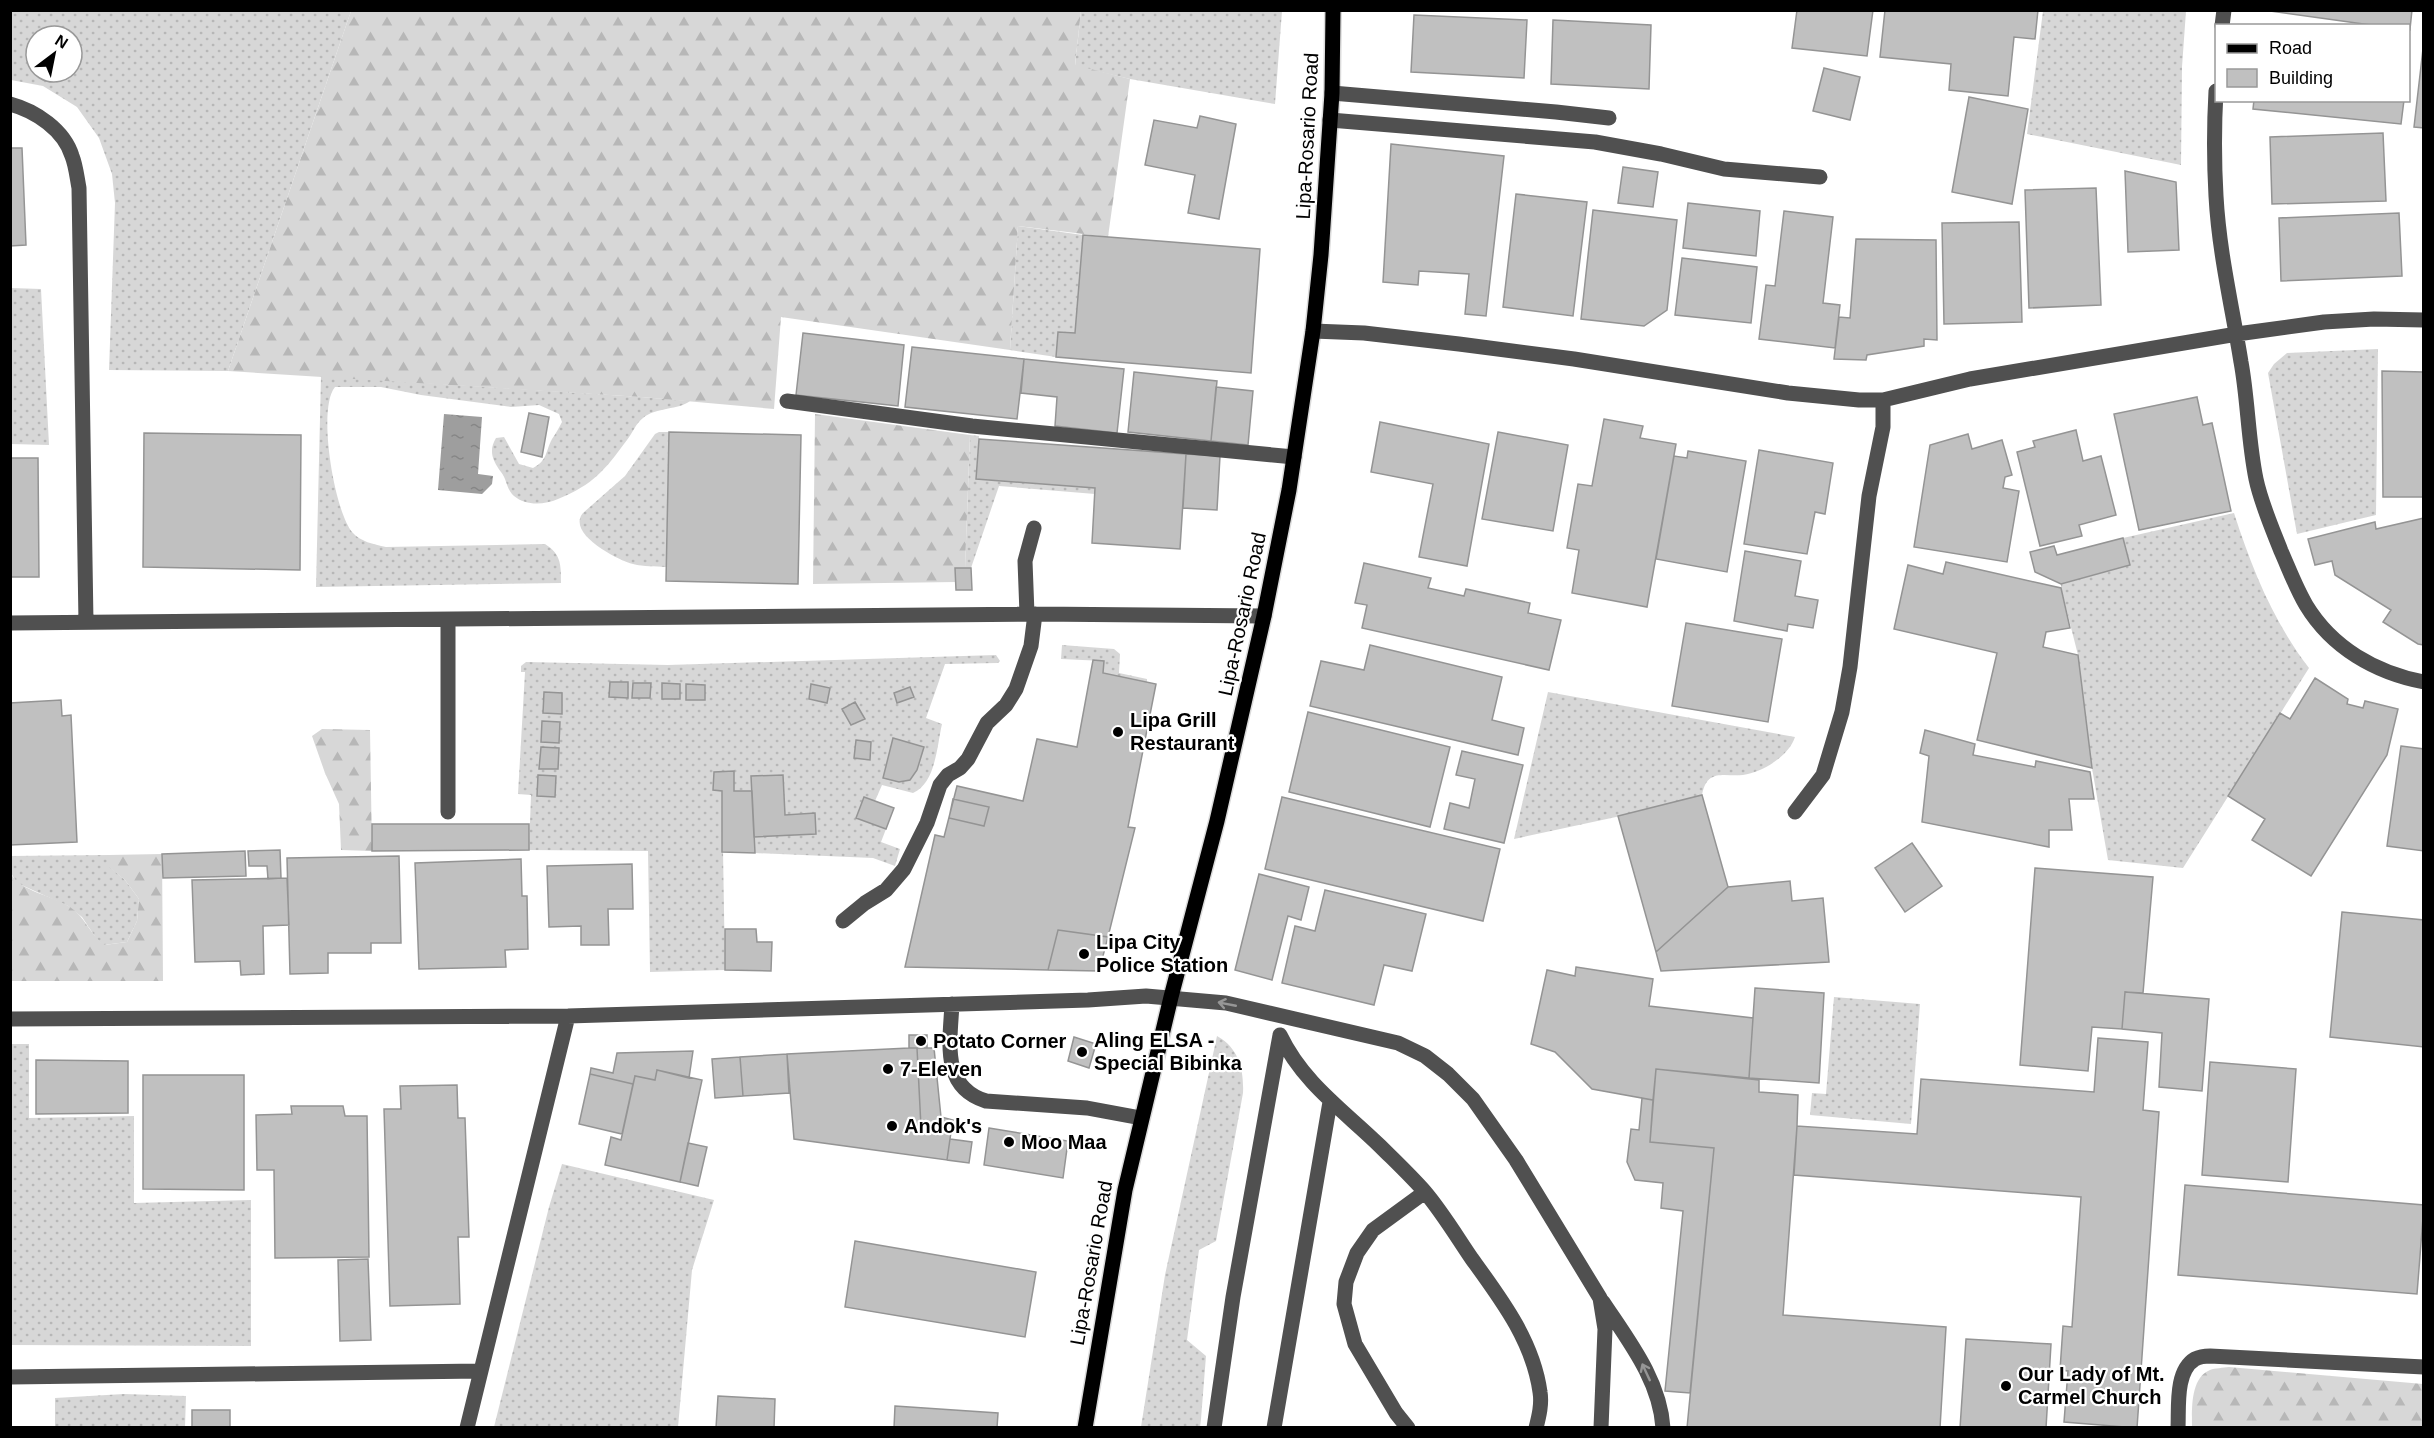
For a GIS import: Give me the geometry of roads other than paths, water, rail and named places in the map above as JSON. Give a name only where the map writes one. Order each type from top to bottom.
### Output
[{"type":"main road","name":"Lipa-Rosario Road","points":[[1085,1428],[1125,1190],[1171,997],[1217,821],[1264,616],[1294,457],[1313,331],[1332,93],[1333,10]]},
{"type":"street","points":[[1332,93],[1609,118]]},
{"type":"street","points":[[2216,102],[2214,150],[2216,198],[2223,260],[2237,334],[2256,481],[2271,526],[2306,606],[2326,632],[2369,665],[2403,678],[2424,682]]},
{"type":"street","points":[[10,104],[27,108],[54,128],[72,154],[79,188],[86,622]]},
{"type":"street","points":[[1330,120],[1595,142],[1724,169],[1820,177]]},
{"type":"street","points":[[1313,331],[1364,333],[1574,359],[1818,397],[1883,400],[1970,378],[2237,334],[2324,322],[2374,319],[2424,320]]},
{"type":"street","points":[[1796,812],[1823,774],[1842,712],[1850,667],[1869,496],[1883,427],[1883,400]]},
{"type":"street","points":[[787,401],[972,426],[1294,457]]},
{"type":"street","points":[[843,921],[886,890],[904,868],[927,824],[939,785],[968,759],[987,723],[1006,705],[1016,689],[1031,646],[1031,614],[1025,561],[1034,528]]},
{"type":"street","points":[[10,623],[1031,614],[1264,616]]},
{"type":"street","points":[[448,620],[448,812]]},
{"type":"street","points":[[10,1019],[568,1016],[1171,997],[1226,1003],[1398,1043],[1425,1056],[1448,1074],[1473,1099],[1516,1160],[1646,1369],[1664,1428]]},
{"type":"street","points":[[952,1004],[950,1038],[952,1066],[959,1085],[970,1096],[986,1101],[1087,1108],[1141,1118]]},
{"type":"street","points":[[467,1428],[568,1016]]},
{"type":"street","points":[[1214,1428],[1233,1297],[1283,1017]]},
{"type":"street","points":[[1280,1035],[1289,1055],[1302,1072],[1330,1102],[1379,1145],[1425,1192],[1503,1302],[1522,1335],[1534,1365],[1540,1392],[1536,1428]]},
{"type":"street","points":[[1274,1428],[1330,1102]]},
{"type":"street","points":[[1408,1428],[1396,1413],[1355,1344],[1344,1304],[1346,1282],[1357,1253],[1373,1230],[1425,1192]]},
{"type":"street","points":[[1600,1298],[1605,1329],[1601,1428]]},
{"type":"street","points":[[2178,1428],[2181,1382],[2185,1369],[2196,1358],[2210,1356],[2424,1367]]},
{"type":"street","points":[[10,1377],[480,1371]]},
{"type":"water","points":[[444,414],[482,417],[478,474],[493,476],[492,484],[482,494],[438,490]]},
{"type":"place","name":"Lipa Grill Restaurant","points":[[1118,732]]},
{"type":"place","name":"Lipa City Police Station","points":[[1084,954]]},
{"type":"place","name":"Potato Corner","points":[[921,1041]]},
{"type":"place","name":"Aling ELSA - Special Bibinka","points":[[1082,1052]]},
{"type":"place","name":"7-Eleven","points":[[888,1069]]},
{"type":"place","name":"Andok's","points":[[892,1126]]},
{"type":"place","name":"Moo Maa","points":[[1009,1142]]},
{"type":"place","name":"Our Lady of Mt. Carmel Church","points":[[2006,1386]]}]
